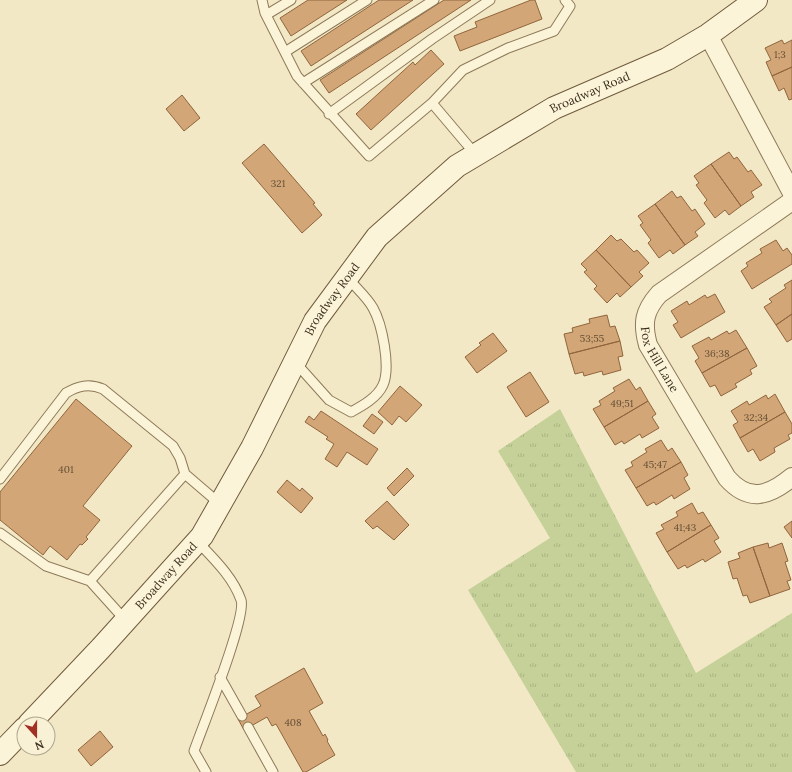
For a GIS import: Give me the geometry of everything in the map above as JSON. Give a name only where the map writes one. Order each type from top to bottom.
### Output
[{"type":"main road","name":"Broadway Road","points":[[37,716],[126,621],[197,542],[252,448],[315,321],[377,236],[457,166],[554,108],[667,59],[708,35],[756,0]]},
{"type":"main road","points":[[0,754],[16,737]]},
{"type":"street","points":[[708,35],[792,193]]},
{"type":"street","name":"Fox Hill Lane","points":[[792,201],[659,294],[649,305],[645,320],[645,332],[648,345],[727,478],[735,487],[749,493],[761,494],[777,489],[792,477]]},
{"type":"lane","points":[[262,0],[266,15],[297,76],[329,114],[369,156],[432,103],[463,70],[508,48],[554,31],[570,6],[565,0]]},
{"type":"lane","points":[[266,15],[291,0]]},
{"type":"lane","points":[[285,52],[367,0]]},
{"type":"lane","points":[[303,83],[434,0]]},
{"type":"lane","points":[[329,114],[432,38],[490,0]]},
{"type":"lane","points":[[432,103],[476,155]]},
{"type":"lane","points":[[295,362],[329,400],[351,412],[368,402],[383,385],[386,357],[379,324],[373,307],[347,277]]},
{"type":"lane","points":[[0,479],[66,393],[76,388],[87,385],[95,385],[103,389],[172,446],[180,458],[185,474],[220,504]]},
{"type":"lane","points":[[90,581],[185,474]]},
{"type":"lane","points":[[0,533],[46,566],[90,581],[126,621]]},
{"type":"lane","points":[[197,542],[222,567],[241,601],[235,639],[194,751],[206,772]]},
{"type":"lane","points":[[220,677],[242,716]]},
{"type":"lane","points":[[248,728],[273,772]]},
{"type":"green space","points":[[560,409],[696,673],[792,613],[792,772],[576,772],[468,590],[550,538],[498,451]]},
{"type":"building","points":[[308,0],[347,0],[291,36],[280,18]]},
{"type":"building","points":[[379,0],[413,0],[311,66],[301,51]]},
{"type":"building","points":[[444,0],[471,0],[329,93],[320,80]]},
{"type":"building","points":[[531,0],[535,0],[542,19],[460,51],[454,36],[477,27],[475,22]]},
{"type":"building","points":[[782,40],[784,44],[792,40],[792,67],[772,76],[766,62],[771,60],[765,48]]},
{"type":"building","points":[[431,50],[444,64],[371,130],[356,114],[413,62],[415,65]]},
{"type":"building","points":[[792,67],[792,99],[789,100],[784,88],[779,91],[772,76]]},
{"type":"building","points":[[182,95],[200,118],[184,131],[166,109]]},
{"type":"building","points":[[264,144],[315,203],[313,204],[322,215],[302,233],[242,163]]},
{"type":"building","points":[[729,152],[734,159],[737,157],[748,172],[751,170],[762,185],[751,192],[754,197],[741,206],[711,164]]},
{"type":"building","points":[[711,164],[741,206],[729,215],[725,210],[715,218],[704,203],[707,200],[696,185],[699,183],[694,176]]},
{"type":"building","points":[[672,191],[677,198],[681,196],[692,211],[695,209],[705,224],[695,232],[698,236],[685,245],[655,204]]},
{"type":"building","points":[[655,204],[685,245],[673,254],[670,250],[659,258],[648,243],[651,240],[640,225],[643,223],[638,216]]},
{"type":"building","points":[[611,235],[617,241],[621,239],[634,252],[637,250],[649,263],[639,272],[643,276],[631,287],[596,250]]},
{"type":"building","points":[[776,240],[783,251],[787,248],[792,255],[792,264],[752,289],[741,271],[748,266],[746,263],[762,253],[760,249]]},
{"type":"building","points":[[596,250],[631,287],[620,297],[617,293],[607,303],[594,289],[597,286],[584,272],[587,270],[581,264]]},
{"type":"building","points":[[792,280],[792,314],[776,325],[764,307],[772,302],[769,299],[786,288],[784,285]]},
{"type":"building","points":[[715,294],[725,312],[681,338],[673,325],[678,322],[671,311],[687,301],[689,305],[705,295],[707,298]]},
{"type":"building","points":[[792,314],[792,339],[787,342],[776,325]]},
{"type":"building","points":[[607,315],[610,327],[615,326],[620,341],[569,354],[564,334],[573,332],[572,328],[590,323],[589,319]]},
{"type":"building","points":[[736,330],[747,348],[702,373],[695,361],[699,358],[692,346],[709,337],[711,340],[727,331],[729,334]]},
{"type":"building","points":[[493,333],[507,351],[477,373],[465,357],[481,345],[479,343]]},
{"type":"building","points":[[620,341],[623,356],[618,357],[621,370],[603,375],[602,371],[584,376],[583,372],[575,374],[569,354]]},
{"type":"building","points":[[747,348],[757,366],[750,370],[752,374],[735,384],[737,387],[721,396],[715,385],[710,387],[702,373]]},
{"type":"building","points":[[530,372],[549,402],[526,417],[507,387]]},
{"type":"building","points":[[629,379],[636,390],[640,387],[648,401],[604,427],[593,409],[601,405],[599,401],[615,391],[613,388]]},
{"type":"building","points":[[400,386],[422,405],[406,422],[399,416],[392,425],[378,412]]},
{"type":"building","points":[[775,394],[785,412],[740,438],[733,425],[738,422],[731,411],[747,401],[749,405],[766,395],[768,399]]},
{"type":"building","points":[[76,399],[132,446],[83,506],[100,520],[86,537],[88,539],[82,545],[80,544],[67,560],[50,546],[43,555],[0,520],[0,492]]},
{"type":"building","points":[[648,401],[656,414],[652,417],[659,428],[642,438],[640,434],[624,444],[622,441],[615,445],[604,427]]},
{"type":"building","points":[[321,411],[378,449],[367,465],[347,452],[337,467],[325,459],[334,444],[326,439],[328,437],[305,422],[309,416],[314,420]]},
{"type":"building","points":[[785,412],[792,424],[792,433],[788,435],[790,439],[774,448],[775,452],[760,461],[753,449],[748,452],[740,438]]},
{"type":"building","points":[[372,414],[383,422],[374,434],[363,426]]},
{"type":"building","points":[[661,440],[668,451],[672,448],[681,462],[636,488],[625,470],[633,466],[631,462],[647,452],[645,449]]},
{"type":"building","points":[[681,462],[688,475],[684,478],[690,489],[674,499],[672,495],[656,505],[654,502],[647,506],[636,488]]},
{"type":"building","points":[[407,468],[414,476],[394,496],[387,488]]},
{"type":"building","points":[[287,480],[300,491],[302,488],[313,498],[301,513],[277,492]]},
{"type":"building","points":[[387,501],[409,525],[394,540],[377,526],[373,529],[365,521]]},
{"type":"building","points":[[692,503],[698,514],[703,512],[711,525],[667,552],[656,533],[664,529],[661,525],[678,516],[676,512]]},
{"type":"building","points":[[792,521],[792,538],[784,527]]},
{"type":"building","points":[[711,525],[719,538],[714,541],[721,552],[705,562],[703,559],[687,568],[685,565],[678,569],[667,552]]},
{"type":"building","points":[[768,543],[769,548],[782,543],[788,561],[785,562],[791,580],[787,581],[790,589],[770,596],[753,547]]},
{"type":"building","points":[[753,547],[770,596],[750,603],[747,595],[743,596],[737,578],[733,579],[728,562],[740,558],[738,553]]},
{"type":"building","points":[[304,668],[323,703],[309,711],[323,736],[325,734],[328,740],[327,741],[335,755],[306,772],[303,772],[276,724],[272,726],[267,717],[244,730],[238,719],[261,706],[255,696]]},
{"type":"building","points":[[100,731],[113,747],[91,766],[78,750]]}]
